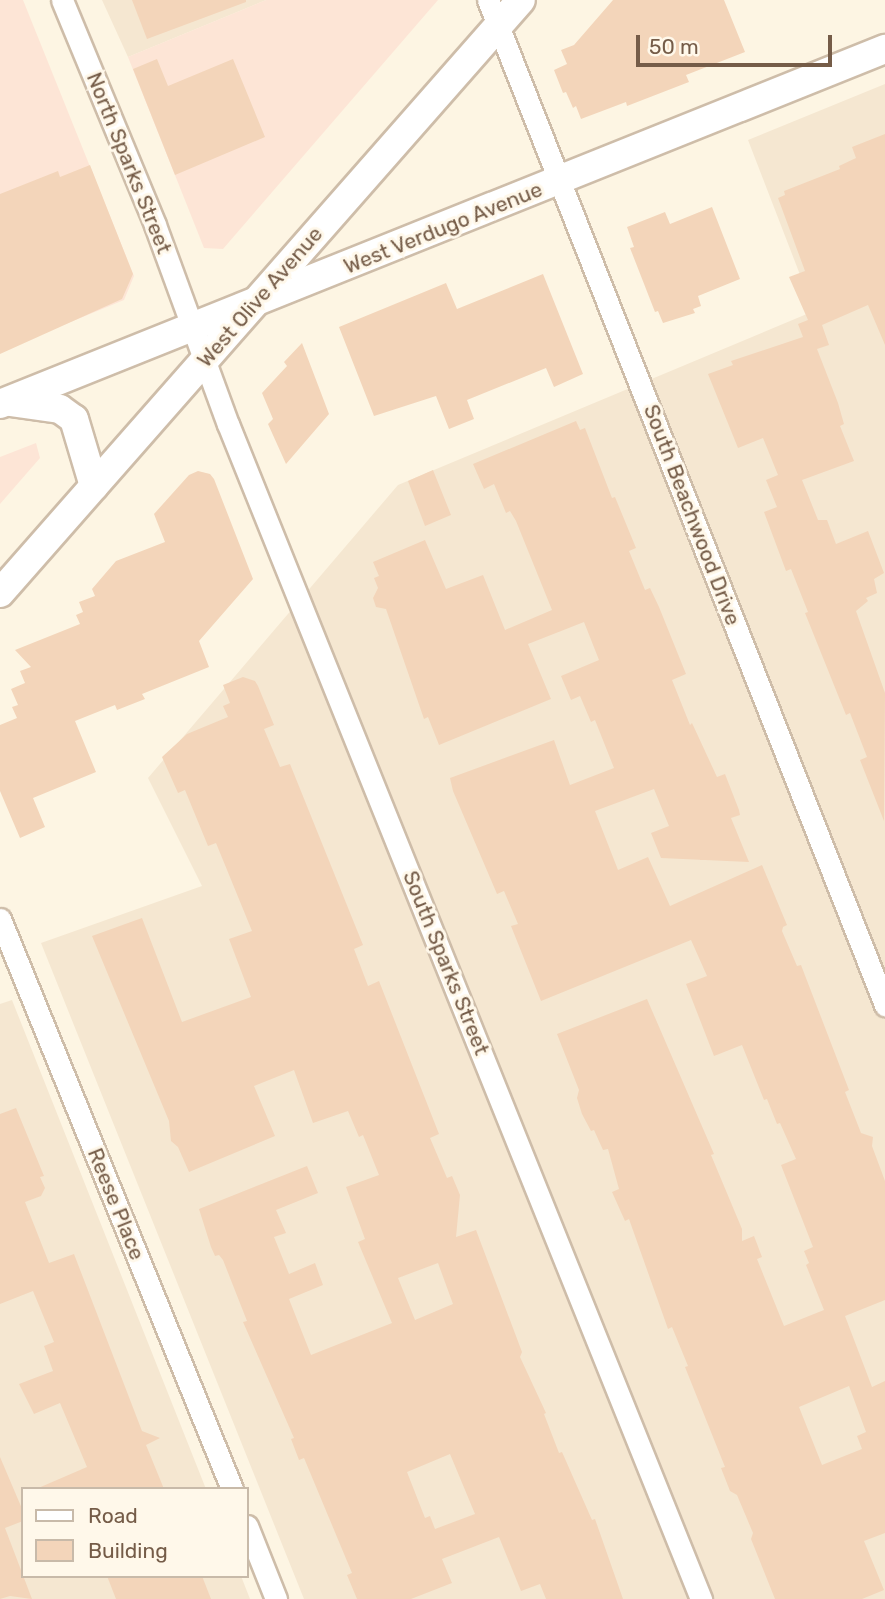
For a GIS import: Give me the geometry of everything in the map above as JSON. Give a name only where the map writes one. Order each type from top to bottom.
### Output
[{"type":"main road","name":"West Olive Avenue","points":[[0,593],[255,303],[493,13],[521,0]]},
{"type":"main road","name":"West Verdugo Avenue","points":[[4,403],[885,49]]},
{"type":"main road","points":[[4,403],[60,409],[74,419],[94,486]]},
{"type":"street","name":"North Sparks Street","points":[[62,0],[155,225],[192,326]]},
{"type":"street","name":"South Beachwood Drive","points":[[493,13],[885,1005]]},
{"type":"street","name":"South Sparks Street","points":[[192,326],[204,362],[701,1599]]},
{"type":"street","name":"Reese Place","points":[[0,919],[231,1487]]},
{"type":"street","points":[[248,1529],[276,1599]]},
{"type":"shaded area","points":[[0,0],[23,0],[134,276],[124,300],[0,351]]},
{"type":"shaded area","points":[[102,0],[266,0],[128,57]]},
{"type":"shaded area","points":[[266,0],[438,0],[223,249],[204,248],[128,57]]},
{"type":"shaded area","points":[[885,84],[885,1599],[304,1599],[41,943],[202,886],[148,778],[398,485],[814,311],[748,140]]},
{"type":"shaded area","points":[[36,443],[40,458],[0,504],[0,457]]},
{"type":"shaded area","points":[[12,1000],[205,1487],[21,1487],[21,1578],[242,1578],[250,1599],[0,1599],[0,1004]]},
{"type":"building","points":[[132,0],[246,0],[246,2],[147,39]]},
{"type":"building","points":[[613,0],[724,0],[745,52],[686,75],[689,82],[627,106],[626,102],[581,119],[576,106],[573,108],[566,92],[563,93],[554,70],[567,64],[561,50],[574,45]]},
{"type":"building","points":[[157,59],[168,86],[233,59],[265,137],[175,175],[133,69]]},
{"type":"building","points":[[885,134],[885,345],[868,305],[822,325],[829,345],[817,349],[838,403],[844,424],[840,426],[854,461],[802,480],[818,520],[827,520],[836,544],[868,531],[884,573],[874,579],[877,593],[866,598],[868,601],[856,611],[885,693],[884,821],[860,760],[867,757],[850,713],[846,715],[805,613],[808,612],[791,569],[786,571],[764,512],[777,507],[766,480],[778,475],[763,438],[738,448],[708,374],[733,365],[731,361],[803,337],[798,324],[808,320],[789,277],[805,271],[778,198],[785,195],[784,191],[840,169],[839,166],[856,158],[852,147]]},
{"type":"building","points":[[90,165],[133,274],[122,299],[0,354],[0,194],[58,171],[60,177]]},
{"type":"building","points":[[712,207],[740,279],[698,296],[701,306],[693,309],[695,313],[663,323],[658,311],[655,312],[630,248],[634,247],[627,227],[665,212],[670,224]]},
{"type":"building","points":[[543,274],[583,374],[554,387],[546,368],[467,400],[474,419],[449,429],[436,396],[374,416],[339,327],[446,283],[457,309]]},
{"type":"building","points":[[302,343],[329,414],[286,464],[268,424],[273,419],[262,393],[287,366],[284,362]]},
{"type":"building","points":[[576,421],[580,430],[585,428],[612,498],[615,497],[636,548],[629,551],[645,590],[650,588],[686,674],[672,680],[690,725],[692,723],[717,777],[725,774],[739,810],[740,815],[731,818],[749,862],[661,858],[651,833],[669,826],[654,789],[595,811],[618,870],[648,857],[670,906],[762,865],[787,925],[782,931],[797,966],[801,965],[849,1090],[845,1092],[861,1133],[873,1137],[872,1146],[885,1181],[885,1300],[845,1316],[872,1387],[885,1381],[885,1533],[864,1541],[884,1590],[862,1599],[775,1599],[751,1539],[753,1533],[737,1495],[730,1491],[721,1468],[725,1467],[685,1367],[688,1366],[672,1327],[668,1329],[629,1219],[625,1221],[612,1192],[619,1189],[608,1149],[603,1150],[594,1130],[591,1131],[582,1114],[577,1098],[579,1090],[557,1034],[647,999],[714,1154],[711,1155],[742,1229],[742,1241],[754,1236],[762,1257],[757,1259],[784,1326],[824,1310],[806,1265],[809,1263],[804,1251],[813,1247],[781,1165],[796,1159],[767,1099],[764,1100],[742,1045],[714,1056],[686,984],[707,976],[691,940],[541,1001],[511,926],[518,924],[504,891],[497,894],[453,791],[450,778],[554,740],[570,785],[614,768],[595,720],[591,722],[580,696],[571,700],[561,676],[599,660],[584,622],[528,644],[551,699],[439,745],[428,717],[424,719],[386,609],[376,607],[373,598],[378,588],[374,578],[379,576],[373,562],[425,540],[446,589],[483,575],[505,630],[552,610],[516,521],[510,511],[506,513],[494,484],[484,489],[473,464]],"holes":[[[849,1386],[866,1432],[857,1436],[862,1449],[822,1465],[799,1407]]]},
{"type":"building","points":[[433,470],[451,515],[425,526],[408,481]]},
{"type":"building","points":[[198,471],[210,474],[214,479],[253,579],[199,641],[209,667],[142,694],[145,699],[117,710],[115,705],[75,721],[96,772],[33,798],[45,827],[20,838],[0,791],[0,725],[17,718],[12,707],[18,705],[11,689],[25,683],[20,671],[31,667],[15,650],[80,624],[76,615],[83,612],[79,602],[95,596],[92,589],[116,561],[165,542],[154,514],[189,475]]},
{"type":"building","points":[[243,677],[255,681],[258,686],[274,725],[264,729],[280,767],[290,764],[363,945],[354,949],[368,986],[379,981],[439,1134],[430,1138],[447,1178],[452,1176],[460,1195],[456,1237],[476,1230],[522,1352],[520,1357],[546,1413],[544,1414],[559,1453],[562,1452],[592,1520],[595,1519],[623,1599],[546,1599],[540,1584],[521,1591],[499,1537],[442,1559],[452,1583],[411,1599],[357,1599],[347,1575],[352,1573],[304,1458],[299,1460],[291,1439],[294,1438],[243,1322],[247,1321],[223,1260],[219,1255],[215,1256],[211,1247],[199,1209],[307,1166],[318,1193],[276,1210],[286,1233],[274,1237],[289,1274],[315,1263],[323,1285],[289,1299],[311,1355],[392,1323],[358,1242],[365,1239],[346,1187],[379,1175],[363,1135],[359,1137],[348,1111],[313,1123],[294,1070],[254,1086],[275,1136],[189,1172],[178,1147],[171,1141],[169,1121],[92,936],[142,918],[182,1022],[251,997],[229,939],[252,931],[216,843],[208,846],[185,790],[178,793],[162,757],[187,734],[228,717],[223,706],[230,703],[223,685]],"holes":[[[438,1263],[453,1304],[415,1320],[398,1278]],[[450,1454],[475,1514],[435,1529],[430,1516],[425,1518],[407,1472]]]},
{"type":"building","points":[[16,1108],[44,1176],[40,1177],[45,1188],[41,1196],[25,1202],[49,1263],[74,1254],[142,1431],[160,1438],[146,1445],[163,1487],[41,1487],[87,1467],[60,1403],[34,1414],[19,1384],[53,1371],[44,1346],[54,1342],[33,1291],[0,1304],[0,1114]]},
{"type":"building","points":[[0,1457],[21,1506],[21,1522],[5,1528],[21,1570],[21,1578],[24,1578],[32,1599],[10,1596],[0,1599]]},
{"type":"building","points":[[108,1578],[203,1578],[211,1599],[116,1599]]}]
